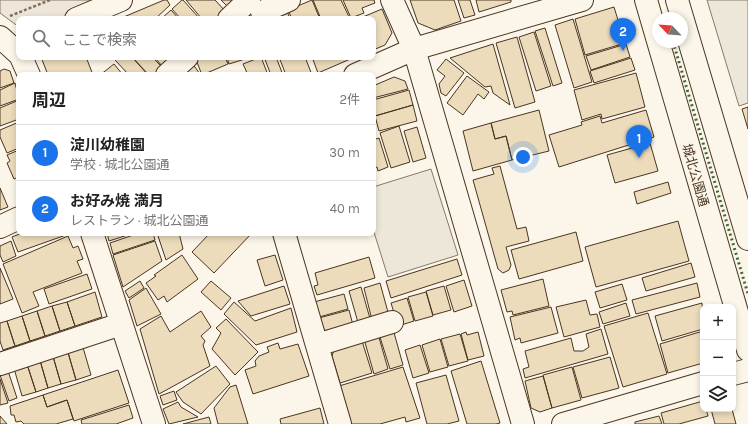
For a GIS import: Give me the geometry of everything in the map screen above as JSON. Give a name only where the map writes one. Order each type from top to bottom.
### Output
[{"type":"street","points":[[83,16],[121,0]]},
{"type":"street","points":[[235,16],[256,6],[289,0]]},
{"type":"street","points":[[392,0],[414,49],[523,424]]},
{"type":"street","points":[[362,72],[414,49],[582,0]]},
{"type":"street","name":"城北公園通","points":[[646,0],[748,350]]},
{"type":"street","points":[[677,0],[748,239]]},
{"type":"street","points":[[20,60],[27,72]]},
{"type":"street","points":[[170,72],[184,60]]},
{"type":"street","points":[[0,227],[16,219]]},
{"type":"street","points":[[93,236],[154,424]]},
{"type":"street","points":[[285,236],[340,424]]},
{"type":"street","points":[[317,345],[392,322]]},
{"type":"street","points":[[0,364],[122,324]]},
{"type":"street","points":[[736,373],[748,370]]},
{"type":"street","points":[[562,424],[700,384]]},
{"type":"path","points":[[9,16],[50,0]]},
{"type":"shaded area","points":[[0,0],[104,0],[66,16],[16,16],[16,25],[0,13]]},
{"type":"shaded area","points":[[707,0],[748,0],[748,103],[739,106]]},
{"type":"shaded area","points":[[431,169],[458,255],[388,277],[375,236],[376,186]]},
{"type":"building","points":[[164,0],[167,0],[170,5],[158,16],[126,16]]},
{"type":"building","points":[[183,0],[197,16],[178,16],[172,9]]},
{"type":"building","points":[[186,0],[215,0],[227,13],[224,16],[199,16]]},
{"type":"building","points":[[221,0],[237,0],[229,8]]},
{"type":"building","points":[[312,0],[319,16],[291,16],[288,10]]},
{"type":"building","points":[[313,0],[341,0],[349,16],[320,16]]},
{"type":"building","points":[[343,0],[374,0],[375,3],[362,8],[364,13],[356,16],[350,16]]},
{"type":"building","points":[[410,0],[454,0],[461,21],[435,30],[418,23]]},
{"type":"building","points":[[458,0],[470,0],[475,15],[464,18]]},
{"type":"building","points":[[476,0],[511,0],[511,2],[479,12]]},
{"type":"building","points":[[614,7],[625,43],[585,55],[575,19]]},
{"type":"building","points":[[382,9],[392,33],[385,45],[376,49],[376,16],[365,16]]},
{"type":"building","points":[[171,10],[176,16],[164,16]]},
{"type":"building","points":[[287,11],[289,16],[276,16]]},
{"type":"building","points":[[573,19],[592,82],[574,88],[555,25]]},
{"type":"building","points":[[545,28],[562,83],[553,86],[535,31]]},
{"type":"building","points":[[534,32],[551,86],[536,91],[519,37]]},
{"type":"building","points":[[517,37],[535,102],[515,108],[496,43]]},
{"type":"building","points":[[493,44],[510,105],[493,93],[491,86],[485,87],[450,58]]},
{"type":"building","points":[[626,44],[630,57],[591,70],[586,56]]},
{"type":"building","points":[[631,58],[635,70],[594,83],[590,71]]},
{"type":"building","points":[[446,59],[464,73],[446,96],[441,93],[439,84],[445,76],[437,70]]},
{"type":"building","points":[[42,60],[87,60],[92,72],[47,72]]},
{"type":"building","points":[[115,60],[135,60],[145,72],[126,72]]},
{"type":"building","points":[[135,60],[155,60],[162,67],[156,72],[146,72]]},
{"type":"building","points":[[157,60],[171,60],[163,67]]},
{"type":"building","points":[[190,60],[199,72],[176,72]]},
{"type":"building","points":[[196,60],[226,60],[228,64],[209,72],[201,72]]},
{"type":"building","points":[[228,60],[242,60],[229,64]]},
{"type":"building","points":[[253,60],[262,60],[267,72],[247,72],[243,64]]},
{"type":"building","points":[[265,60],[277,60],[282,72],[270,72]]},
{"type":"building","points":[[280,60],[306,60],[311,72],[285,72]]},
{"type":"building","points":[[313,60],[348,60],[320,72],[318,72]]},
{"type":"building","points":[[114,64],[121,72],[104,72]]},
{"type":"building","points":[[4,69],[10,71],[14,83],[0,88],[0,71]]},
{"type":"building","points":[[636,73],[645,107],[602,119],[601,114],[582,120],[574,90]]},
{"type":"building","points":[[467,76],[489,92],[484,99],[478,94],[463,115],[447,103]]},
{"type":"building","points":[[394,77],[405,81],[408,89],[376,97],[376,85]]},
{"type":"building","points":[[15,83],[16,100],[0,106],[0,90]]},
{"type":"building","points":[[409,90],[413,105],[376,116],[376,99]]},
{"type":"building","points":[[16,101],[16,120],[0,126],[0,108]]},
{"type":"building","points":[[413,105],[417,121],[379,131],[376,116]]},
{"type":"building","points":[[748,107],[748,129],[742,109]]},
{"type":"building","points":[[539,110],[549,151],[512,160],[506,136],[495,139],[491,123]]},
{"type":"building","points":[[646,110],[654,137],[559,167],[549,135],[582,125],[581,122],[600,116],[602,123]]},
{"type":"building","points":[[16,123],[16,149],[7,153],[0,137],[0,130]]},
{"type":"building","points":[[491,123],[495,139],[506,136],[512,160],[473,171],[463,131]]},
{"type":"building","points":[[399,126],[410,162],[391,168],[380,133]]},
{"type":"building","points":[[417,127],[426,158],[413,162],[404,131]]},
{"type":"building","points":[[379,138],[388,167],[378,171],[376,167],[376,139]]},
{"type":"building","points":[[650,143],[658,171],[615,183],[607,155]]},
{"type":"building","points":[[16,151],[16,178],[14,179],[7,163],[10,161],[7,155]]},
{"type":"building","points":[[500,166],[517,229],[526,227],[529,241],[506,247],[511,265],[509,270],[503,273],[498,269],[473,180],[494,174],[492,168]]},
{"type":"building","points":[[668,182],[671,193],[637,204],[634,192]]},
{"type":"building","points":[[0,188],[8,207],[0,210]]},
{"type":"building","points":[[678,221],[689,261],[596,287],[585,247]]},
{"type":"building","points":[[576,232],[583,261],[519,279],[511,250]]},
{"type":"building","points":[[16,235],[63,236],[18,252],[12,237]]},
{"type":"building","points":[[68,236],[73,248],[78,246],[83,259],[77,261],[82,273],[33,292],[39,306],[22,313],[3,264]]},
{"type":"building","points":[[108,236],[125,236],[109,241]]},
{"type":"building","points":[[130,236],[154,236],[155,240],[113,254],[110,243]]},
{"type":"building","points":[[158,236],[180,236],[183,249],[166,260]]},
{"type":"building","points":[[207,236],[249,236],[214,273],[192,252]]},
{"type":"building","points":[[11,241],[16,256],[3,262],[0,255],[0,246]]},
{"type":"building","points":[[155,241],[162,261],[123,287],[113,255]]},
{"type":"building","points":[[182,255],[198,279],[167,302],[164,296],[158,300],[146,283],[156,276],[154,275]]},
{"type":"building","points":[[275,255],[283,280],[265,286],[257,260]]},
{"type":"building","points":[[369,257],[375,278],[317,295],[314,286],[318,285],[315,273]]},
{"type":"building","points":[[457,259],[462,275],[391,298],[386,281]]},
{"type":"building","points":[[691,263],[695,277],[646,291],[642,278]]},
{"type":"building","points":[[0,268],[13,299],[0,304]]},
{"type":"building","points":[[87,274],[92,289],[49,304],[44,289]]},
{"type":"building","points":[[543,279],[549,306],[513,315],[512,311],[507,312],[501,290]]},
{"type":"building","points":[[464,280],[472,306],[454,312],[446,286]]},
{"type":"building","points":[[140,281],[144,288],[129,298],[125,291]]},
{"type":"building","points":[[211,281],[231,298],[221,310],[201,292]]},
{"type":"building","points":[[380,283],[389,316],[372,320],[364,288]]},
{"type":"building","points":[[697,283],[700,297],[636,314],[632,300]]},
{"type":"building","points":[[622,284],[627,300],[600,308],[595,292]]},
{"type":"building","points":[[284,286],[290,304],[251,316],[238,301]]},
{"type":"building","points":[[444,286],[451,310],[433,315],[426,291]]},
{"type":"building","points":[[361,287],[371,322],[359,326],[349,291]]},
{"type":"building","points":[[146,288],[161,314],[137,326],[129,300]]},
{"type":"building","points":[[95,292],[102,317],[75,326],[67,302]]},
{"type":"building","points":[[426,292],[433,316],[415,321],[408,297]]},
{"type":"building","points":[[344,294],[348,309],[319,317],[314,302]]},
{"type":"building","points":[[407,298],[414,321],[398,326],[391,303]]},
{"type":"building","points":[[586,300],[590,315],[597,314],[600,327],[564,337],[556,307]]},
{"type":"building","points":[[67,302],[75,326],[60,331],[52,306]]},
{"type":"building","points":[[234,302],[255,321],[291,308],[297,332],[256,345],[224,314]]},
{"type":"building","points":[[626,303],[630,316],[603,324],[599,312]]},
{"type":"building","points":[[702,303],[700,304],[700,330],[662,341],[655,316]]},
{"type":"building","points":[[52,306],[60,331],[45,336],[37,311]]},
{"type":"building","points":[[551,307],[558,333],[521,343],[520,338],[515,340],[510,317]]},
{"type":"building","points":[[349,310],[353,325],[330,332],[322,329],[319,318]]},
{"type":"building","points":[[37,311],[45,336],[30,341],[22,316]]},
{"type":"building","points":[[201,311],[211,327],[201,336],[205,341],[203,345],[210,366],[159,394],[140,329],[161,316],[170,332]]},
{"type":"building","points":[[648,313],[667,374],[623,387],[604,326]]},
{"type":"building","points":[[22,316],[30,341],[15,346],[7,321]]},
{"type":"building","points":[[226,319],[258,352],[235,375],[212,349],[221,333],[216,328]]},
{"type":"building","points":[[7,321],[15,346],[3,350],[0,341],[0,323]]},
{"type":"building","points":[[393,329],[403,365],[390,369],[379,334]]},
{"type":"building","points":[[601,329],[608,354],[525,378],[523,369],[529,367],[525,351],[571,338],[574,351],[583,351],[589,347],[586,334]]},
{"type":"building","points":[[466,332],[467,335],[478,332],[484,356],[468,360],[461,334]]},
{"type":"building","points":[[700,332],[700,364],[668,373],[660,344]]},
{"type":"building","points":[[378,334],[388,369],[374,374],[364,339]]},
{"type":"building","points":[[460,334],[468,361],[449,366],[441,339]]},
{"type":"building","points":[[440,339],[448,367],[430,372],[422,345]]},
{"type":"building","points":[[362,341],[372,373],[340,383],[332,356],[334,350]]},
{"type":"building","points":[[278,343],[280,349],[298,344],[309,376],[253,394],[245,370],[256,366],[255,361],[259,356],[269,352],[267,347]]},
{"type":"building","points":[[82,344],[91,375],[76,380],[67,349]]},
{"type":"building","points":[[420,345],[429,373],[413,378],[405,350]]},
{"type":"building","points":[[67,349],[76,380],[61,384],[52,353]]},
{"type":"building","points":[[52,353],[61,384],[48,388],[39,357]]},
{"type":"building","points":[[39,357],[48,388],[36,392],[26,361]]},
{"type":"building","points":[[610,357],[619,388],[582,398],[573,367]]},
{"type":"building","points":[[26,361],[36,392],[22,396],[13,365]]},
{"type":"building","points":[[481,361],[500,423],[467,424],[451,371]]},
{"type":"building","points":[[216,366],[230,384],[201,414],[183,402],[176,392]]},
{"type":"building","points":[[403,367],[420,418],[406,422],[405,417],[380,424],[350,424],[339,386]]},
{"type":"building","points":[[572,367],[581,400],[552,408],[543,375]]},
{"type":"building","points":[[7,368],[17,398],[9,401],[0,375]]},
{"type":"building","points":[[118,370],[129,403],[74,421],[67,400],[47,407],[43,395]]},
{"type":"building","points":[[446,375],[459,421],[447,424],[427,424],[416,383]]},
{"type":"building","points":[[543,376],[552,408],[540,412],[531,408],[525,381]]},
{"type":"building","points":[[0,379],[8,403],[0,405]]},
{"type":"building","points":[[236,385],[248,424],[218,424],[214,408],[230,387]]},
{"type":"building","points":[[174,391],[177,400],[163,405],[160,396]]},
{"type":"building","points":[[43,395],[47,407],[67,400],[73,419],[56,424],[24,424],[21,421],[16,422],[14,415],[11,415],[10,406]]},
{"type":"building","points":[[178,402],[181,407],[198,417],[169,424],[163,409]]},
{"type":"building","points":[[700,402],[700,412],[707,412],[708,416],[679,424],[664,424],[661,413]]},
{"type":"building","points":[[129,405],[133,418],[116,424],[82,424],[81,420]]},
{"type":"building","points":[[320,408],[324,424],[281,424],[280,419]]},
{"type":"building","points":[[712,412],[733,412],[736,424],[715,424]]},
{"type":"building","points":[[0,416],[7,424],[0,424]]},
{"type":"building","points":[[659,416],[662,424],[635,424],[635,422]]},
{"type":"building","points":[[209,417],[211,424],[183,424]]},
{"type":"hedge","points":[[675,48],[748,294]]},
{"type":"place","name":"お好み焼 満月","points":[[623,51]]},
{"type":"place","name":"淀川幼稚園","points":[[639,158]]}]
